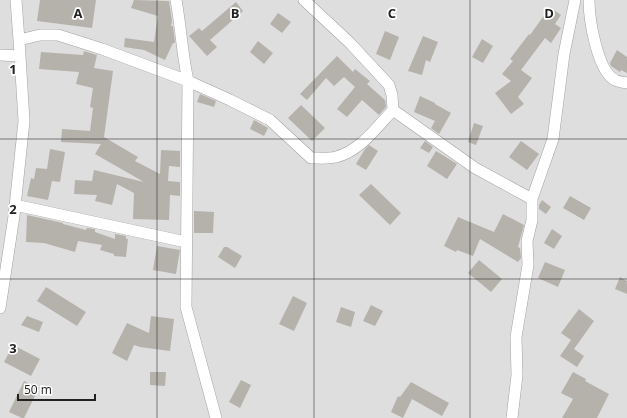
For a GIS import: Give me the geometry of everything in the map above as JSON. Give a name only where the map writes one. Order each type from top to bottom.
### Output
[{"type":"street","points":[[0,308],[15,205],[24,121],[16,0]]},
{"type":"street","points":[[176,0],[181,25],[185,67],[188,81],[186,307],[216,418]]},
{"type":"street","points":[[19,40],[40,36],[58,36],[102,49],[188,81],[270,120],[311,158],[335,158],[351,151],[393,110],[392,95],[389,85],[350,43],[304,0]]},
{"type":"street","points":[[512,418],[518,375],[516,337],[528,265],[528,241],[532,220],[532,199],[553,139],[564,54],[575,0]]},
{"type":"street","points":[[587,1],[598,54],[606,73],[615,80],[627,83]]},
{"type":"street","points":[[570,26],[574,22],[579,21],[585,22],[592,26]]},
{"type":"street","points":[[0,55],[20,56]]},
{"type":"street","points":[[393,110],[475,168],[532,199]]},
{"type":"street","points":[[15,205],[186,242]]},
{"type":"shaded area","points":[[0,0],[627,0],[627,418],[0,418]]},
{"type":"building","points":[[40,0],[96,0],[92,28],[37,21]]},
{"type":"building","points":[[134,0],[169,1],[172,21],[171,26],[173,26],[175,43],[173,43],[165,60],[144,50],[124,47],[125,38],[154,42],[158,16],[131,8]]},
{"type":"building","points":[[236,2],[243,11],[210,40],[217,47],[207,56],[189,36],[199,28],[202,31]]},
{"type":"building","points":[[550,7],[561,15],[555,24],[561,28],[551,43],[545,38],[521,70],[532,78],[518,97],[524,104],[511,114],[495,93],[511,81],[502,74],[513,61],[510,59],[529,34],[530,35]]},
{"type":"building","points":[[278,13],[291,22],[282,33],[270,24]]},
{"type":"building","points":[[385,31],[399,37],[390,60],[376,54]]},
{"type":"building","points":[[423,36],[438,42],[430,62],[426,60],[422,75],[408,71]]},
{"type":"building","points":[[482,39],[493,46],[483,63],[472,57]]},
{"type":"building","points":[[258,41],[273,53],[264,64],[250,52]]},
{"type":"building","points":[[617,50],[627,57],[627,73],[621,70],[620,72],[611,66],[610,63]]},
{"type":"building","points":[[84,51],[97,55],[94,68],[113,71],[104,137],[138,157],[135,161],[160,174],[161,150],[180,151],[180,167],[169,166],[168,181],[180,182],[180,196],[170,195],[169,220],[133,219],[134,193],[117,184],[112,205],[95,201],[97,195],[74,194],[75,180],[92,181],[94,170],[144,182],[95,154],[101,144],[61,142],[62,129],[90,131],[93,108],[90,107],[93,88],[76,84],[79,72],[39,69],[41,52],[83,55]]},
{"type":"building","points":[[337,56],[353,72],[355,69],[370,81],[367,84],[385,100],[386,107],[379,115],[362,100],[347,117],[337,109],[355,87],[344,77],[334,86],[326,78],[307,100],[300,94]]},
{"type":"building","points":[[200,94],[216,101],[214,107],[197,102]]},
{"type":"building","points":[[420,96],[451,113],[439,134],[431,128],[435,121],[414,112]]},
{"type":"building","points":[[301,105],[325,128],[312,141],[288,118]]},
{"type":"building","points":[[254,120],[268,128],[264,136],[250,129]]},
{"type":"building","points":[[474,123],[483,126],[476,145],[468,142]]},
{"type":"building","points":[[425,141],[433,147],[429,153],[420,148]]},
{"type":"building","points":[[521,141],[539,154],[527,170],[509,157]]},
{"type":"building","points":[[369,145],[378,151],[366,170],[356,164]]},
{"type":"building","points":[[50,149],[65,152],[60,182],[52,181],[48,200],[27,196],[31,178],[34,179],[36,168],[47,169]]},
{"type":"building","points":[[436,151],[457,164],[447,179],[427,166]]},
{"type":"building","points":[[371,184],[401,213],[390,225],[359,195]]},
{"type":"building","points":[[570,196],[591,208],[584,220],[563,208]]},
{"type":"building","points":[[542,200],[551,207],[546,214],[539,209],[539,205]]},
{"type":"building","points":[[194,211],[214,212],[213,233],[194,233]]},
{"type":"building","points":[[503,214],[524,225],[518,247],[520,248],[521,258],[518,262],[480,239],[473,256],[457,250],[456,252],[444,246],[458,217],[494,232]]},
{"type":"building","points":[[27,215],[86,230],[87,228],[95,229],[95,232],[115,239],[115,234],[126,236],[126,239],[128,239],[126,257],[114,256],[114,254],[100,250],[102,245],[78,241],[75,252],[44,243],[26,242]]},
{"type":"building","points":[[552,229],[562,236],[554,249],[544,243]]},
{"type":"building","points":[[157,246],[180,250],[176,274],[153,270]]},
{"type":"building","points":[[224,247],[227,247],[242,256],[235,268],[218,257]]},
{"type":"building","points":[[479,260],[502,279],[491,292],[468,273]]},
{"type":"building","points":[[545,262],[565,270],[558,287],[538,278]]},
{"type":"building","points":[[620,277],[627,281],[627,294],[615,289]]},
{"type":"building","points":[[46,287],[86,312],[77,326],[37,301]]},
{"type":"building","points":[[293,296],[307,303],[294,331],[279,324]]},
{"type":"building","points":[[371,305],[383,311],[375,326],[363,321]]},
{"type":"building","points":[[341,307],[355,312],[351,327],[336,322]]},
{"type":"building","points":[[579,309],[594,321],[574,349],[584,356],[577,367],[560,356],[571,340],[561,333]]},
{"type":"building","points":[[27,316],[43,322],[39,332],[21,325]]},
{"type":"building","points":[[151,316],[174,319],[170,351],[134,345],[127,361],[112,353],[127,323],[149,333]]},
{"type":"building","points":[[13,345],[40,359],[31,376],[4,362]]},
{"type":"building","points":[[150,372],[166,372],[165,386],[150,385]]},
{"type":"building","points":[[573,372],[586,379],[585,381],[609,394],[597,418],[562,418],[573,399],[561,393]]},
{"type":"building","points":[[241,380],[251,385],[240,408],[229,402]]},
{"type":"building","points":[[24,381],[39,388],[24,418],[22,418],[9,412]]},
{"type":"building","points":[[411,382],[449,403],[442,416],[412,399],[403,418],[391,412],[398,396],[400,397]]}]
